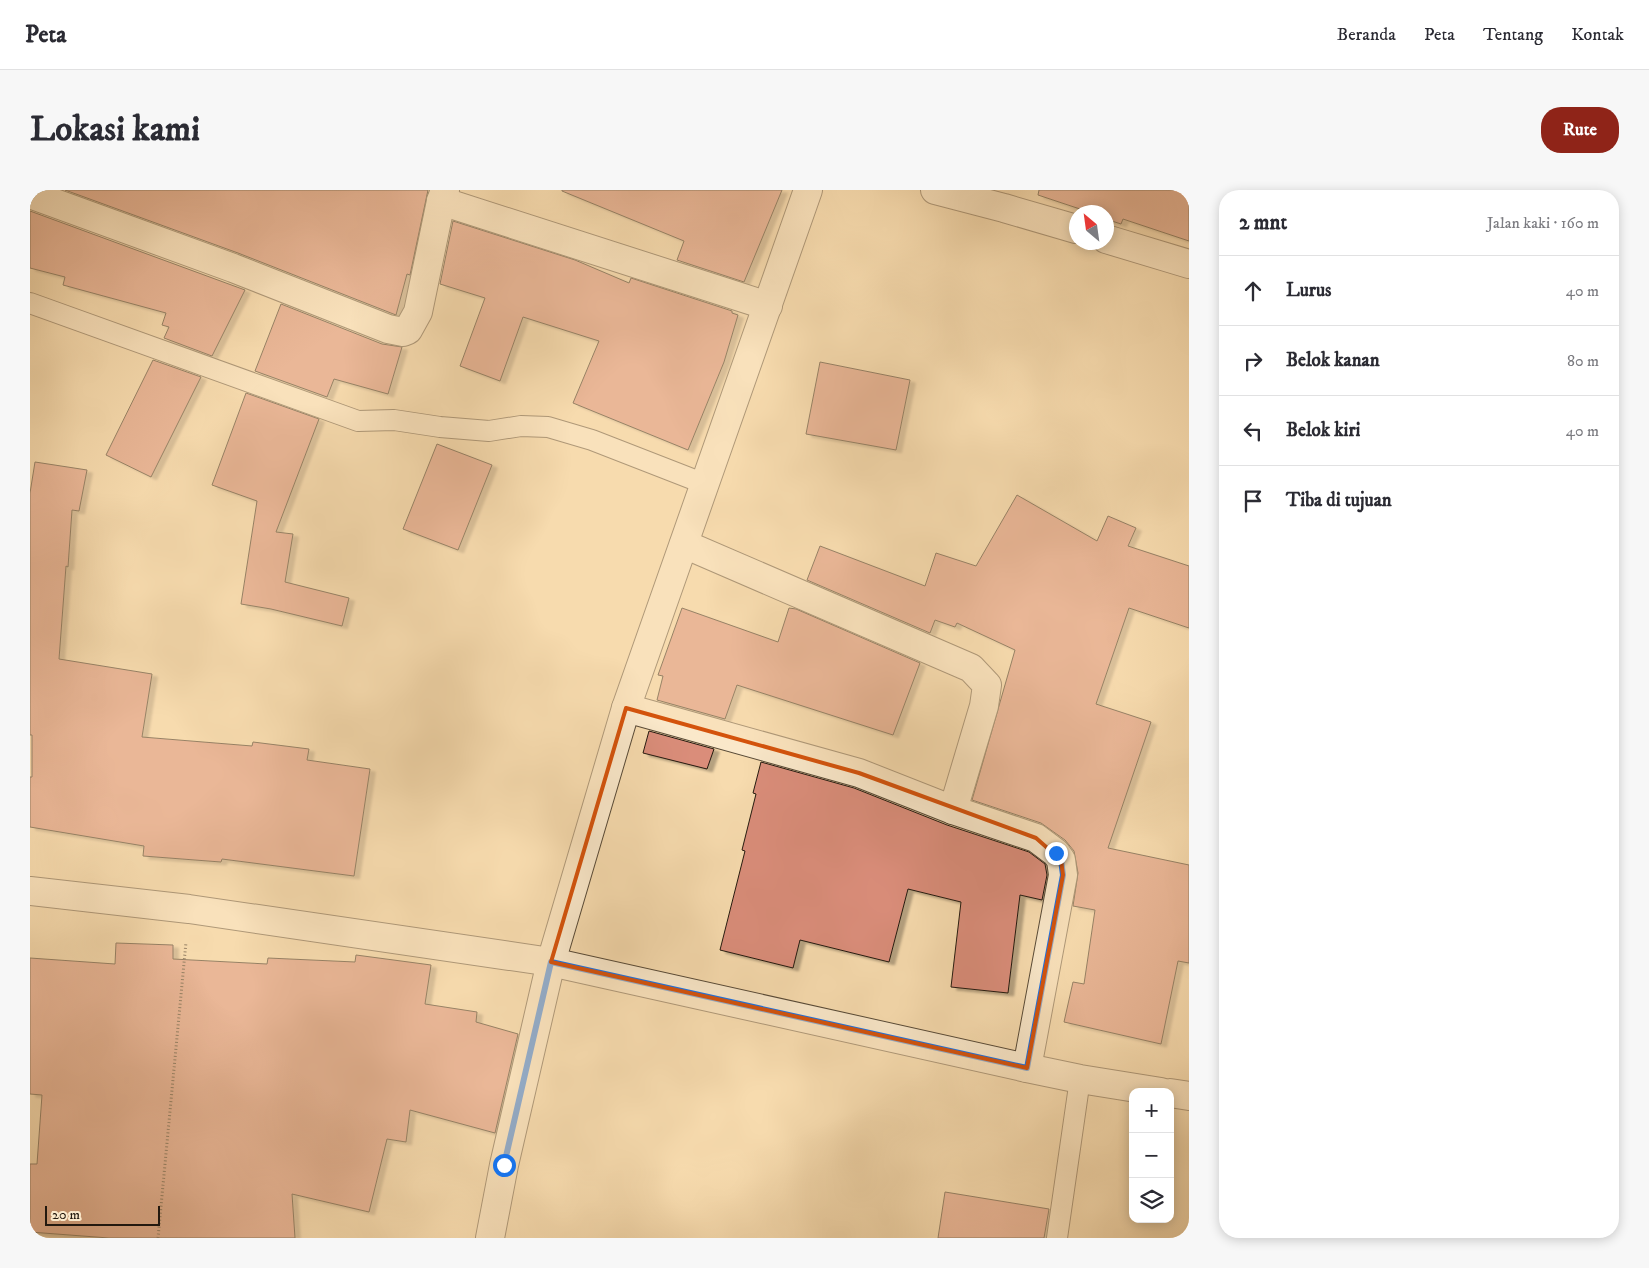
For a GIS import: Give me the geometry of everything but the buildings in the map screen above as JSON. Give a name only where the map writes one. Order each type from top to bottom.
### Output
[{"type":"street","points":[[490,1238],[504,1165],[551,962],[626,708],[808,190]]},
{"type":"street","points":[[935,190],[1007,199],[1069,227]]},
{"type":"street","points":[[30,194],[233,268],[388,329],[403,332],[408,330],[418,312],[443,195],[768,306]]},
{"type":"street","points":[[1114,241],[1189,264]]},
{"type":"street","points":[[684,544],[971,668],[988,685],[984,706],[953,810]]},
{"type":"street","points":[[626,708],[859,773],[953,810],[1036,838],[1056,853],[1061,860],[1063,875],[1027,1068]]},
{"type":"street","points":[[30,891],[189,908],[551,962],[1027,1068],[1136,1088]]},
{"type":"street","points":[[1174,1094],[1189,1096]]},
{"type":"lane","points":[[30,303],[358,421],[394,420],[440,428],[489,431],[521,426],[548,427],[592,440],[705,484]]},
{"type":"lane","points":[[1057,1238],[1080,1079]]},
{"type":"path","points":[[158,1238],[189,908]]},
{"type":"highlighted area","points":[[626,708],[859,773],[1036,838],[1061,860],[1063,875],[1027,1068],[551,962]]},
{"type":"route","points":[[504,1165],[551,962],[1027,1068],[1063,875],[1061,860],[1056,853]]}]
